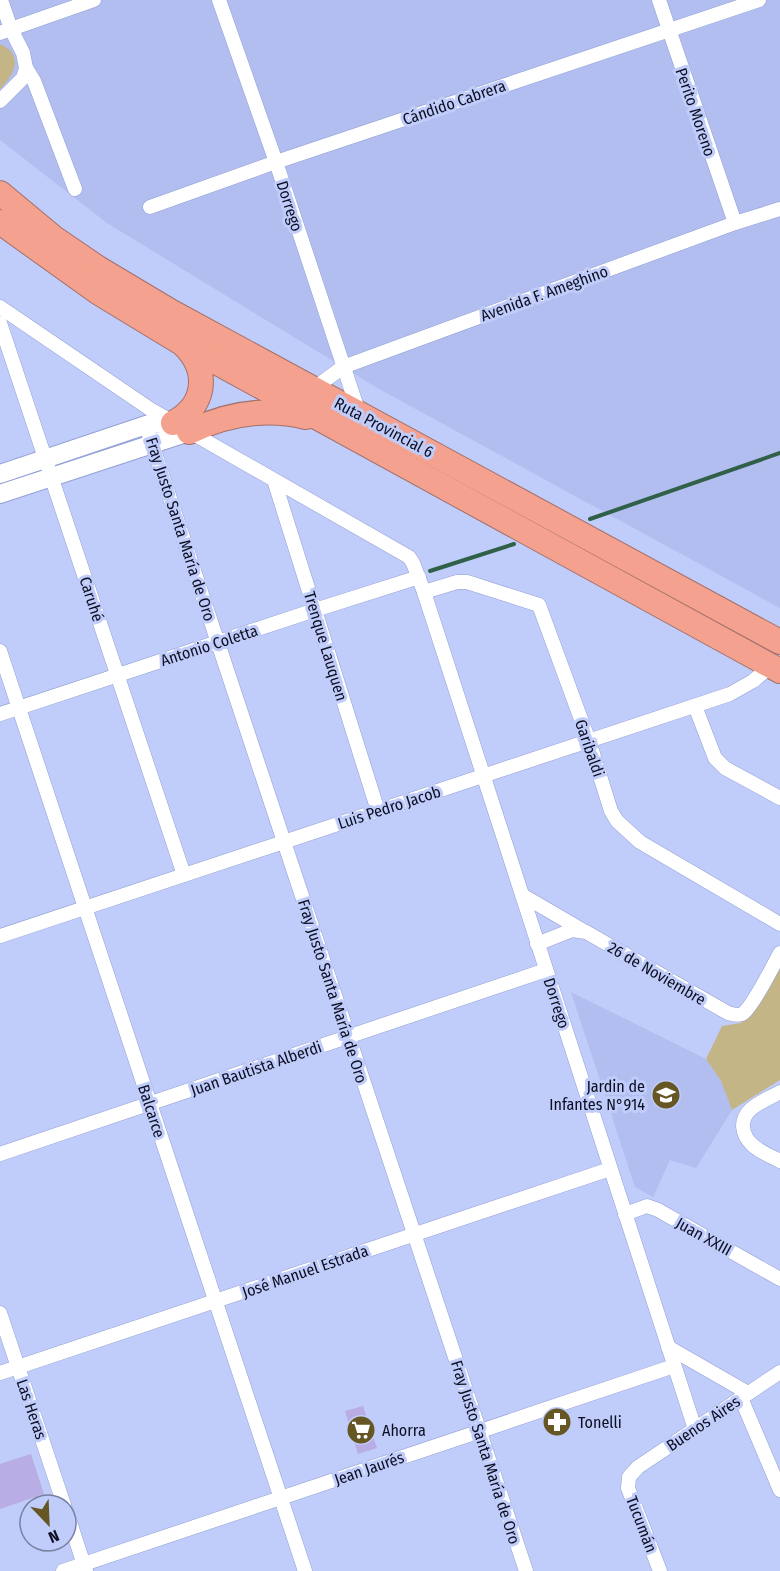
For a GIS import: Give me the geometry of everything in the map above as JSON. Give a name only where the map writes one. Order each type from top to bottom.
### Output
[{"type":"highway","name":"Ruta Provincial 6","points":[[0,193],[54,237],[98,268],[170,311],[780,642]]},
{"type":"highway","name":"Ruta Provincial 6","points":[[0,222],[99,293],[183,344],[776,668]]},
{"type":"highway","points":[[183,344],[192,353],[202,375],[198,398],[184,417],[181,427],[266,412],[281,412],[326,422]]},
{"type":"main road","points":[[0,474],[45,459],[149,417],[181,427]]},
{"type":"main road","points":[[0,494],[152,443],[181,427]]},
{"type":"street","points":[[1,0],[5,31],[23,53],[26,68],[34,81],[75,189]]},
{"type":"street","points":[[5,31],[94,0]]},
{"type":"street","name":"Dorrego","points":[[219,0],[276,162],[359,413]]},
{"type":"street","name":"Perito Moreno","points":[[659,0],[735,223]]},
{"type":"street","name":"Cándido Cabrera","points":[[150,207],[276,162],[759,0]]},
{"type":"street","points":[[0,101],[23,78],[26,68]]},
{"type":"street","name":"Avenida F. Ameghino","points":[[313,389],[343,368],[735,223],[780,209]]},
{"type":"street","points":[[0,307],[149,417]]},
{"type":"street","name":"Caruhé","points":[[0,323],[184,875]]},
{"type":"street","name":"Fray Justo Santa María de Oro","points":[[149,417],[148,432],[526,1571]]},
{"type":"street","points":[[181,427],[409,557],[419,577]]},
{"type":"street","name":"Trenque Lauquen","points":[[274,480],[378,811]]},
{"type":"street","name":"Dorrego","points":[[419,577],[695,1429]]},
{"type":"street","name":"Antonio Coletta","points":[[0,714],[419,577]]},
{"type":"street","name":"Garibaldi","points":[[424,592],[457,582],[467,582],[539,605],[589,741],[611,811],[617,821],[640,842],[780,924]]},
{"type":"street","name":"Balcarce","points":[[0,651],[305,1571]]},
{"type":"street","name":"Luis Pedro Jacob","points":[[0,936],[730,694],[776,668]]},
{"type":"street","points":[[695,706],[715,758],[725,768],[780,798]]},
{"type":"street","name":"26 de Noviembre","points":[[522,895],[728,1013],[742,1014],[751,1004],[780,953]]},
{"type":"street","points":[[537,944],[572,930],[586,932]]},
{"type":"street","name":"Juan Bautista Alberdi","points":[[0,1154],[546,970]]},
{"type":"street","points":[[780,1092],[750,1109],[744,1118],[743,1129],[746,1138],[754,1147],[780,1161]]},
{"type":"street","name":"José Manuel Estrada","points":[[0,1373],[610,1168]]},
{"type":"street","name":"Juan XXIII","points":[[625,1214],[646,1206],[658,1210],[780,1279]]},
{"type":"street","name":"Las Heras","points":[[0,1313],[60,1493]]},
{"type":"street","points":[[668,1347],[745,1395],[780,1490]]},
{"type":"street","name":"Jean Jaurés","points":[[63,1571],[85,1567],[281,1498],[674,1366]]},
{"type":"street","name":"Buenos Aires","points":[[629,1476],[638,1467],[780,1372]]},
{"type":"street","name":"Tucumán","points":[[629,1476],[628,1488],[660,1571]]},
{"type":"street","points":[[78,1546],[85,1567]]},
{"type":"shaded area","points":[[0,0],[780,0],[780,608],[379,389],[107,223],[0,140]]},
{"type":"shaded area","points":[[0,44],[13,54],[15,65],[13,72],[0,89]]},
{"type":"shaded area","points":[[780,968],[780,1080],[732,1110],[721,1081],[706,1059],[722,1026],[741,1023]]},
{"type":"shaded area","name":"Jardin de Infantes N°914","points":[[571,992],[706,1059],[721,1081],[732,1110],[696,1168],[670,1160],[653,1197],[635,1187]]},
{"type":"building","name":"Ahorra","points":[[363,1406],[377,1448],[358,1454],[345,1411]]},
{"type":"building","points":[[31,1454],[44,1493],[18,1493],[18,1503],[0,1509],[0,1464]]},
{"type":"waterway","points":[[590,519],[780,453]]},
{"type":"waterway","points":[[430,571],[514,544]]},
{"type":"place","name":"Jardin de Infantes N°914","points":[[666,1095]]},
{"type":"place","name":"Tonelli","points":[[557,1422]]},
{"type":"place","name":"Ahorra","points":[[361,1430]]}]
